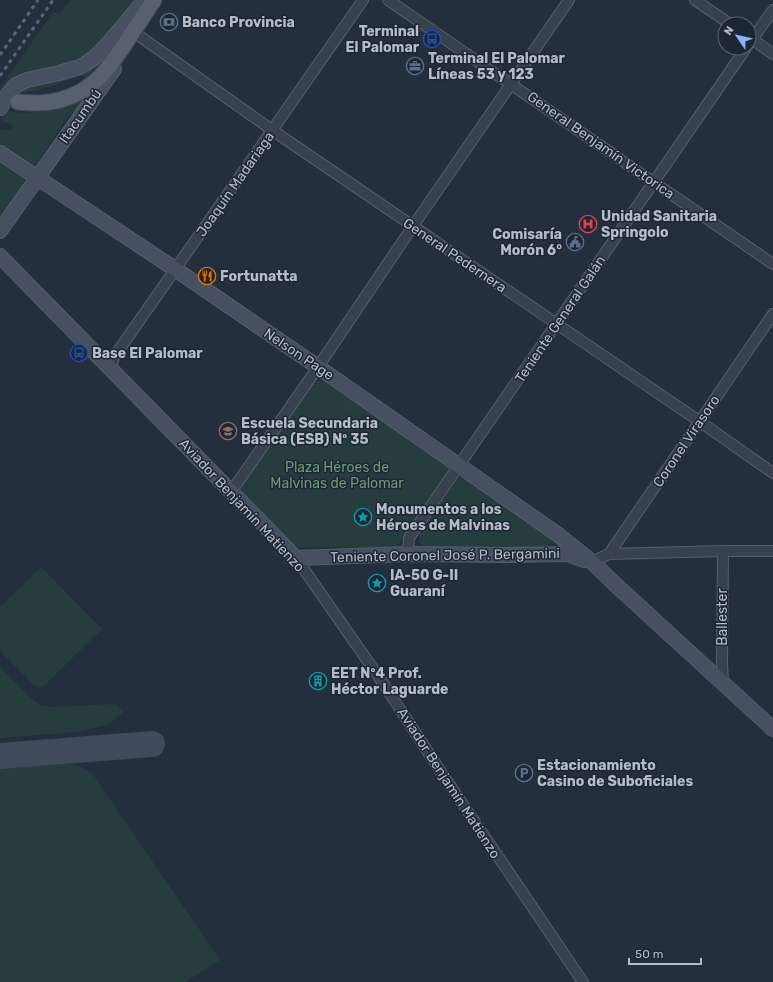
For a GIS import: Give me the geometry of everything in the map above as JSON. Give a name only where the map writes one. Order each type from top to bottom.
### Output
[{"type":"main road","points":[[151,0],[128,28],[104,65],[92,78],[71,91],[58,95],[18,100],[41,103],[61,100],[75,95],[96,81],[104,74],[154,0]]},
{"type":"street","points":[[0,108],[8,94],[16,85],[27,80],[59,73],[80,66],[94,58],[145,0]]},
{"type":"street","name":"Itacumbú","points":[[0,231],[138,35],[158,0]]},
{"type":"street","name":"Joaquín Madariaga","points":[[110,369],[114,357],[363,0]]},
{"type":"street","name":"General Benjamín Victorica","points":[[388,0],[773,264]]},
{"type":"street","points":[[231,492],[569,0]]},
{"type":"street","points":[[695,0],[718,16]]},
{"type":"street","name":"Teniente General Galán","points":[[757,31],[773,10]]},
{"type":"street","name":"General Pedernera","points":[[138,35],[272,130],[773,473]]},
{"type":"street","points":[[757,46],[773,54]]},
{"type":"street","name":"Teniente General Galán","points":[[408,554],[409,538],[740,56]]},
{"type":"street","name":"Nelson Page","points":[[0,153],[175,269],[557,534],[592,562],[723,683],[771,725]]},
{"type":"street","name":"Aviador Benjamín Matienzo","points":[[0,256],[296,558],[383,683],[441,772],[583,982]]},
{"type":"street","name":"Coronel Virasoro","points":[[609,554],[773,314]]},
{"type":"street","name":"Ballester","points":[[723,551],[723,683]]},
{"type":"street","points":[[592,562],[609,554],[773,551]]},
{"type":"street","name":"Teniente Coronel José P. Bergamini","points":[[296,558],[408,554],[567,554],[592,562]]},
{"type":"green space","points":[[70,0],[137,0],[94,51],[79,63],[0,100],[0,88],[53,12],[59,15]]},
{"type":"green space","points":[[119,36],[96,68],[85,78],[81,74],[58,84],[14,95],[9,111],[22,113],[38,112],[65,104],[104,78],[81,105],[66,119],[36,164],[32,167],[0,146],[0,130],[12,130],[13,124],[3,122],[1,115],[16,89],[60,75]]},
{"type":"green space","points":[[0,159],[24,177],[25,185],[0,222]]},
{"type":"green space","name":"Plaza Héroes de Malvinas de Palomar","points":[[323,379],[448,465],[448,473],[397,546],[393,548],[299,547],[292,545],[244,494],[242,490],[242,483],[315,382]]},
{"type":"green space","name":"Plaza Héroes de Malvinas de Palomar","points":[[460,477],[464,477],[553,539],[550,545],[546,547],[426,547],[422,545],[419,541],[419,535]]},
{"type":"green space","points":[[41,567],[102,629],[44,686],[40,687],[35,686],[0,651],[0,607]]},
{"type":"green space","points":[[0,667],[40,705],[49,707],[115,704],[124,712],[109,724],[77,732],[0,738]]},
{"type":"green space","points":[[58,761],[78,766],[94,776],[220,960],[186,982],[0,982],[0,767]]},
{"type":"taxiway","points":[[0,756],[152,744]]},
{"type":"railway","points":[[0,55],[38,0]]},
{"type":"railway","points":[[0,76],[53,0]]},
{"type":"place","name":"Banco Provincia","points":[[169,22]]},
{"type":"place","name":"Terminal El Palomar","points":[[432,39]]},
{"type":"place","name":"Terminal El Palomar Líneas 53 y 123","points":[[415,66]]},
{"type":"place","name":"Unidad Sanitaria Springolo","points":[[588,224]]},
{"type":"place","name":"Comisaría Morón 6°","points":[[575,242]]},
{"type":"place","name":"Fortunatta","points":[[207,276]]},
{"type":"place","name":"Base El Palomar","points":[[79,353]]},
{"type":"place","name":"Escuela Secundaria Básica (ESB) Nº 35","points":[[228,431]]},
{"type":"place","name":"Monumentos a los Héroes de Malvinas","points":[[363,517]]},
{"type":"place","name":"IA-50 G-II Guaraní","points":[[377,583]]},
{"type":"place","name":"EET Nº4 Prof. Héctor Laguarde","points":[[318,681]]},
{"type":"place","name":"Estacionamiento Casino de Suboficiales","points":[[524,773]]}]
